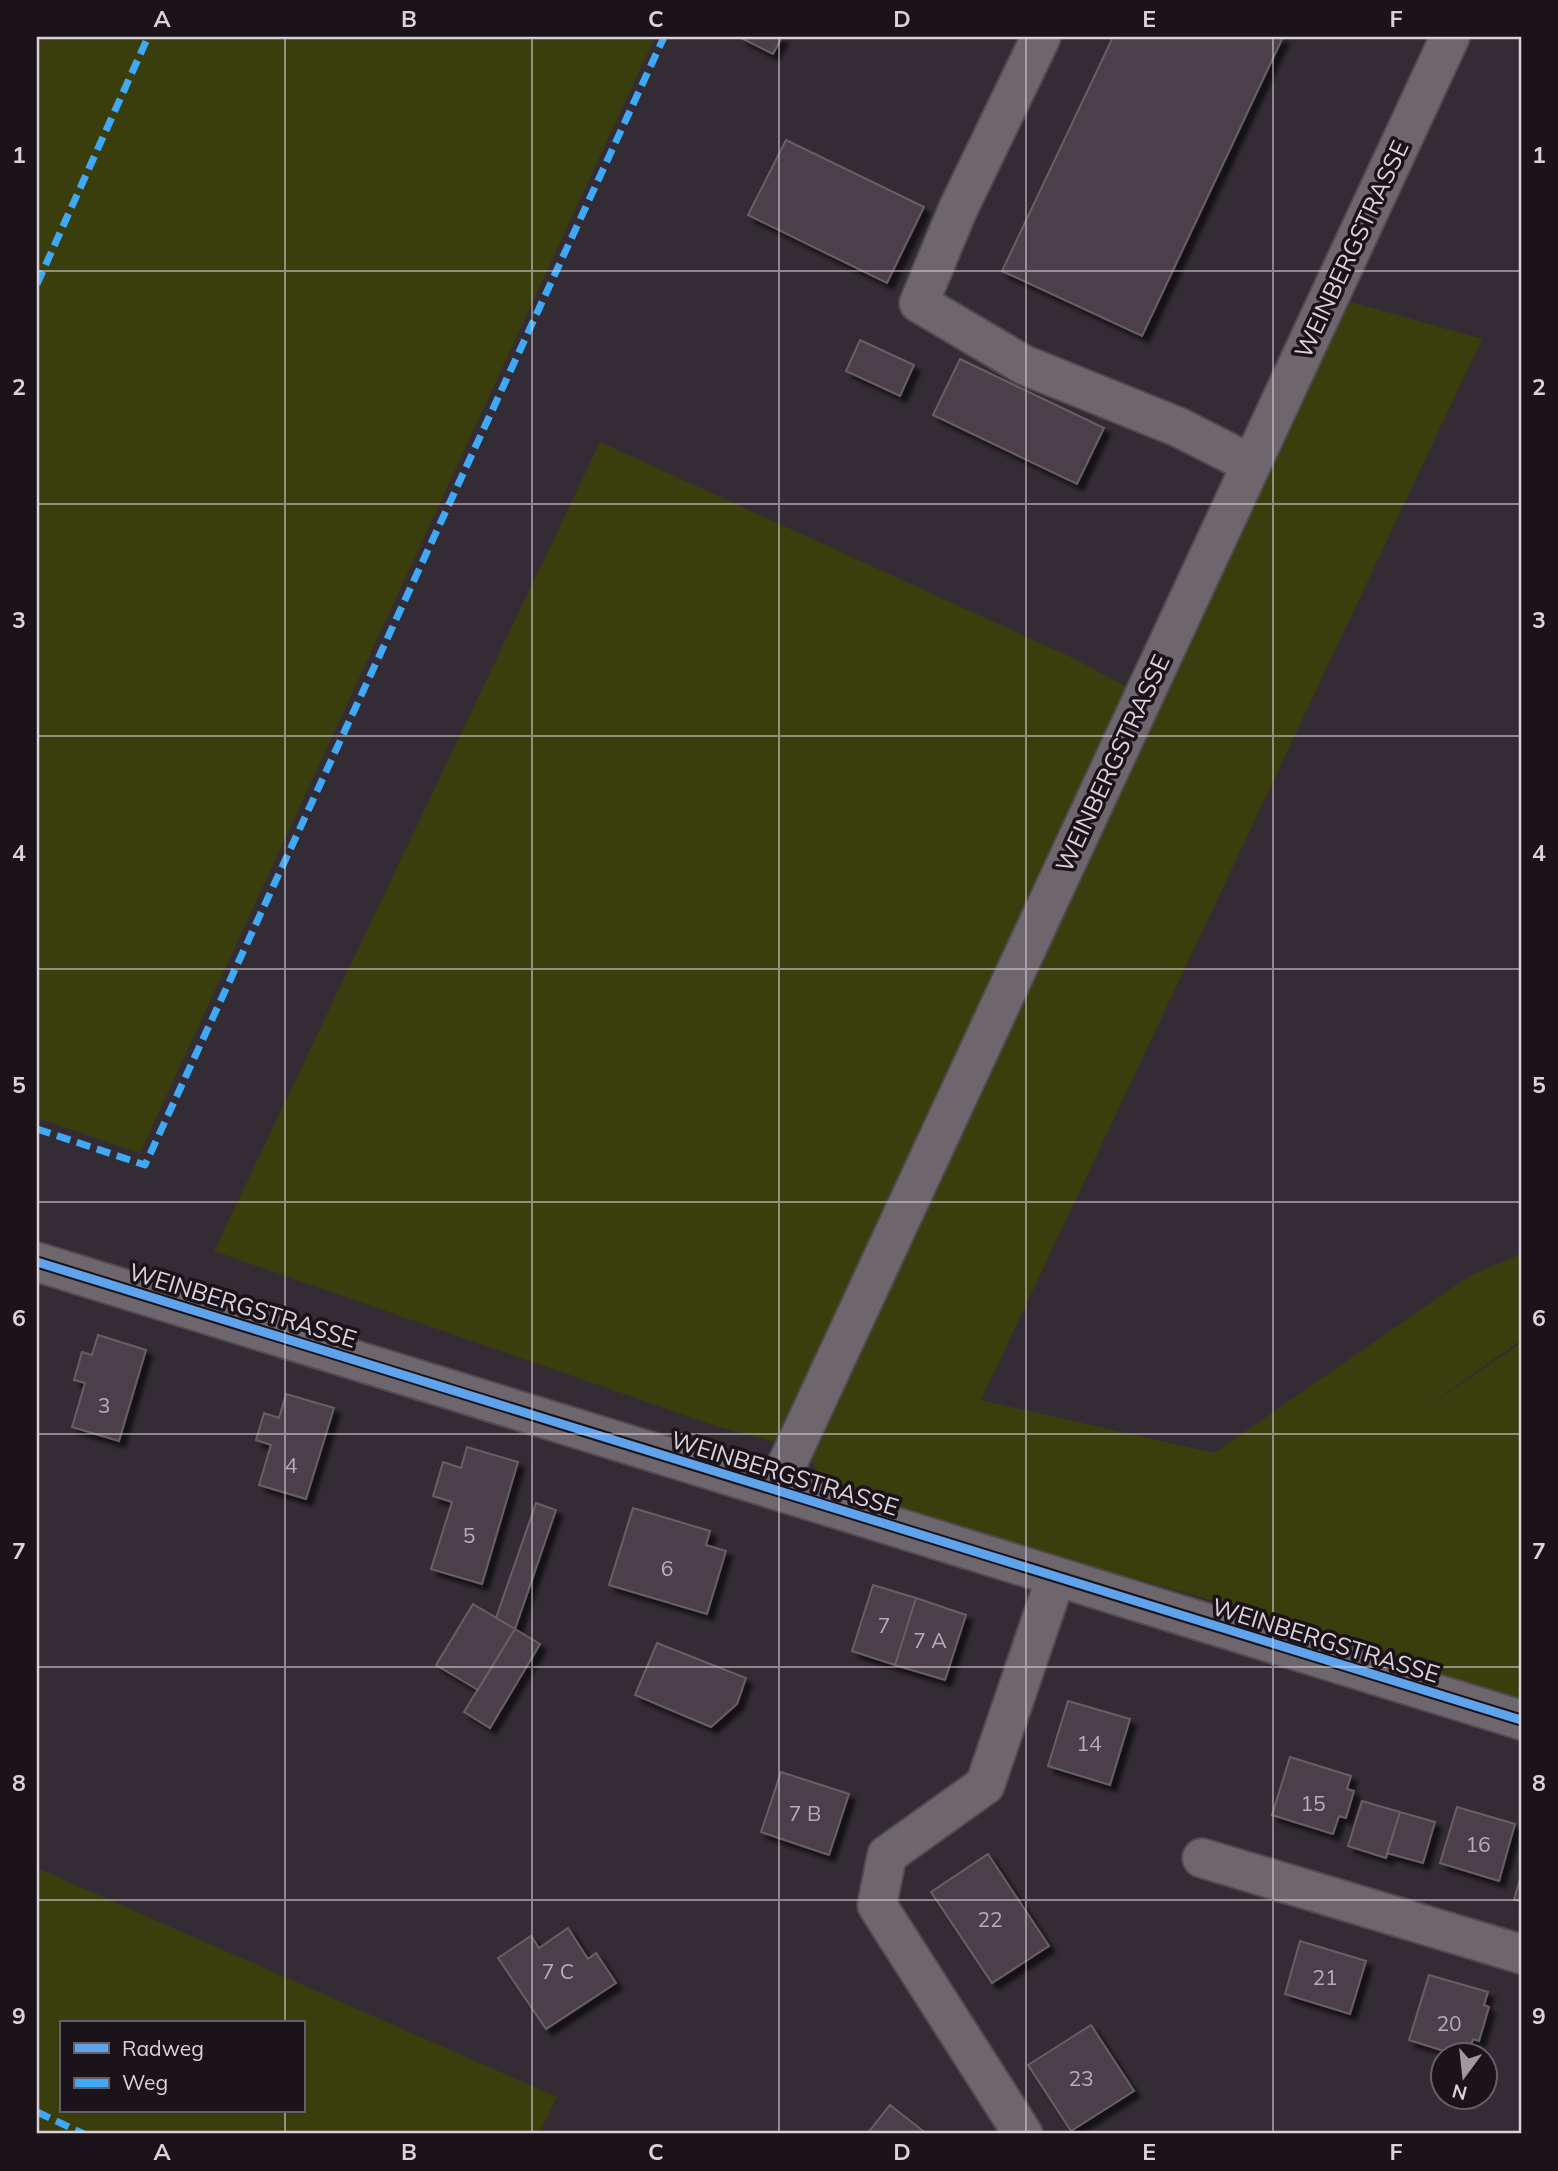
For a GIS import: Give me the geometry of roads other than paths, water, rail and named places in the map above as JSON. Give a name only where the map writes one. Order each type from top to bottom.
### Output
[{"type":"street","points":[[1041,37],[958,209],[919,303],[1024,365],[1178,427],[1251,464]]},
{"type":"street","name":"WEINBERGSTRASSE","points":[[775,1490],[1450,37]]},
{"type":"street","name":"WEINBERGSTRASSE","points":[[37,1262],[1521,1720]]},
{"type":"street","points":[[1023,2134],[877,1905],[887,1855],[985,1785],[1056,1577]]},
{"type":"street","points":[[1202,1857],[1521,1954]]}]
